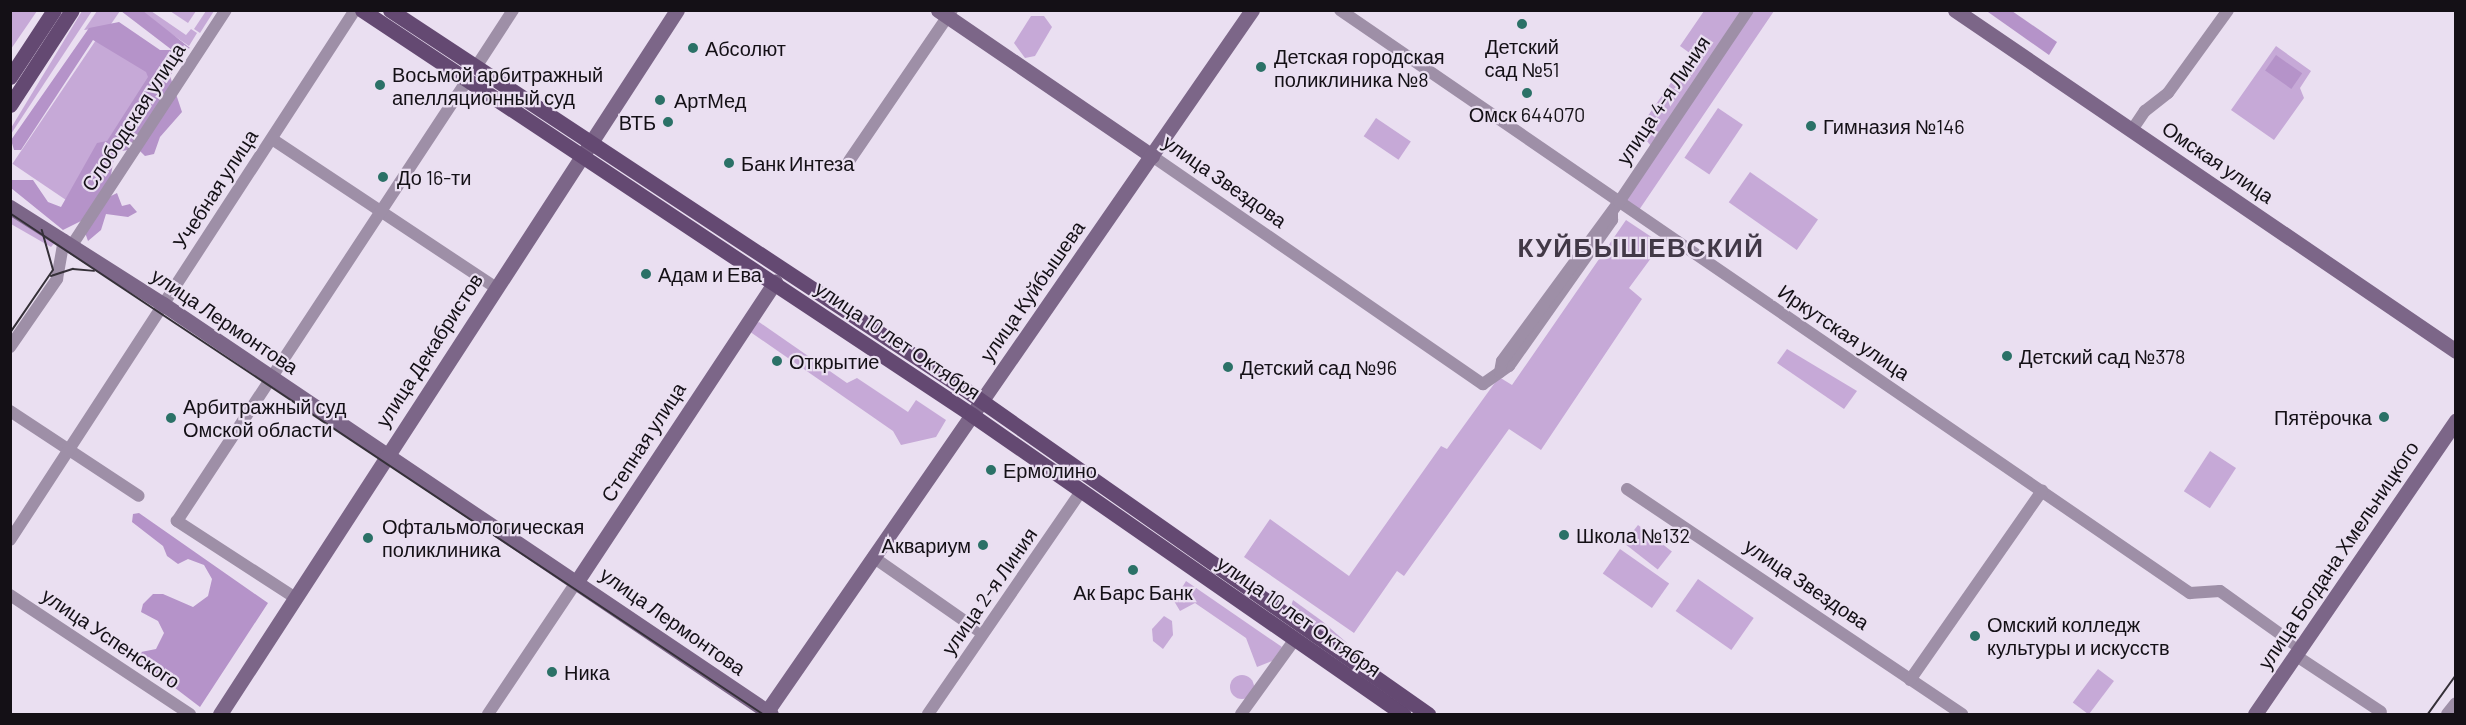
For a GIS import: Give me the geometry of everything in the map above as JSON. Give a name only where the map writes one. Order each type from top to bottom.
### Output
[{"type":"main road","points":[[10,77],[54,10]]},
{"type":"main road","points":[[10,105],[72,10]]},
{"type":"main road","name":"улица 10 лет Октября","points":[[362,10],[472,73],[981,401],[1428,714]]},
{"type":"main road","name":"улица 10 лет Октября","points":[[390,10],[472,73]]},
{"type":"main road","name":"улица Куйбышева","points":[[768,714],[873,557],[1252,10]]},
{"type":"main road","name":"Омская улица","points":[[1955,10],[2456,351]]},
{"type":"main road","name":"улица Декабристов","points":[[220,714],[386,454],[587,148],[670,13]]},
{"type":"main road","name":"улица Звездова","points":[[946,13],[1152,156]]},
{"type":"main road","name":"улица 10 лет Октября","points":[[587,148],[775,282],[1082,490],[1400,714]]},
{"type":"main road","name":"улица Лермонтова","points":[[10,207],[163,304],[577,581],[768,714]]},
{"type":"main road","name":"Степная улица","points":[[577,581],[775,282]]},
{"type":"main road","name":"улица Богдана Хмельницкого","points":[[2255,714],[2456,420]]},
{"type":"street","name":"Слободская улица","points":[[10,347],[57,279],[68,242],[226,10]]},
{"type":"street","name":"Учебная улица","points":[[10,540],[355,10]]},
{"type":"street","points":[[294,597],[177,521],[270,376],[382,211],[513,10]]},
{"type":"street","name":"Иркутская улица","points":[[1340,10],[1616,207],[2042,491],[2190,593],[2220,591],[2298,652],[2381,712]]},
{"type":"street","name":"улица 4-я Линия","points":[[1489,384],[1509,366],[1598,240],[1616,207],[1748,10]]},
{"type":"street","points":[[2132,130],[2145,111],[2168,93],[2228,10]]},
{"type":"street","points":[[849,161],[946,13]]},
{"type":"street","points":[[272,139],[495,286]]},
{"type":"street","name":"улица Звездова","points":[[1152,156],[1489,384]]},
{"type":"street","points":[[10,411],[139,496]]},
{"type":"street","name":"улица Звездова","points":[[1627,489],[1962,714]]},
{"type":"street","name":"улица 2-я Линия","points":[[928,714],[1082,490]]},
{"type":"street","points":[[1910,680],[2042,491]]},
{"type":"street","points":[[873,557],[982,633]]},
{"type":"street","name":"Степная улица","points":[[488,714],[577,581]]},
{"type":"street","name":"улица Успенского","points":[[10,595],[190,714]]},
{"type":"street","points":[[1241,714],[1295,639]]},
{"type":"street","points":[[2446,714],[2456,703]]},
{"type":"shaded area","points":[[10,11],[37,11],[11,49]]},
{"type":"shaded area","points":[[82,11],[92,11],[11,134],[11,128]]},
{"type":"shaded area","points":[[97,11],[120,11],[109,27],[84,30]]},
{"type":"shaded area","points":[[121,11],[143,11],[190,48],[176,55],[180,62],[170,76],[182,112],[160,137],[154,154],[145,156],[139,150],[152,113],[128,150],[115,152],[107,198],[117,193],[122,206],[130,204],[137,212],[128,217],[106,214],[101,230],[88,241],[81,221],[63,230],[11,188],[10,180],[33,180],[48,202],[61,207],[97,143],[107,141],[148,77],[146,72],[93,40],[21,150],[14,150],[11,140],[89,28],[119,22],[160,50],[172,50]]},
{"type":"shaded area","points":[[138,11],[151,11],[186,35],[191,29],[197,33],[189,46]]},
{"type":"shaded area","points":[[170,11],[196,11],[188,23]]},
{"type":"shaded area","points":[[206,11],[214,11],[200,33],[194,29]]},
{"type":"shaded area","points":[[1704,11],[1774,11],[1639,210],[1619,196],[1651,146],[1638,130],[1691,54],[1680,46]]},
{"type":"shaded area","points":[[2012,11],[2057,42],[2049,55],[1988,12]]},
{"type":"shaded area","points":[[1031,16],[1044,16],[1052,27],[1035,56],[1025,58],[1014,43]]},
{"type":"shaded area","points":[[98,37],[153,74],[67,201],[12,164]]},
{"type":"shaded area","points":[[2276,46],[2311,71],[2300,88],[2304,98],[2274,140],[2231,110]]},
{"type":"shaded area","points":[[2276,55],[2302,73],[2291,89],[2265,71]]},
{"type":"shaded area","points":[[1718,108],[1743,125],[1709,175],[1684,158]]},
{"type":"shaded area","points":[[1376,118],[1411,141],[1399,160],[1364,136]]},
{"type":"shaded area","points":[[1750,172],[1818,220],[1797,250],[1729,202]]},
{"type":"shaded area","points":[[11,211],[58,239],[51,247],[11,224]]},
{"type":"shaded area","points":[[1626,220],[1653,238],[1654,254],[1629,288],[1642,299],[1541,450],[1509,429],[1404,576],[1397,571],[1354,633],[1244,557],[1270,519],[1349,576],[1441,446],[1447,449],[1499,377],[1512,385]]},
{"type":"shaded area","points":[[759,322],[847,383],[857,378],[908,412],[916,400],[946,420],[936,437],[901,445],[893,431],[746,329]]},
{"type":"shaded area","points":[[1787,349],[1857,391],[1844,409],[1777,363]]},
{"type":"shaded area","points":[[2210,451],[2236,468],[2210,508],[2184,491]]},
{"type":"shaded area","points":[[139,513],[268,603],[200,707],[137,659],[141,652],[156,649],[164,633],[158,621],[141,612],[143,604],[153,594],[163,594],[193,607],[208,596],[212,579],[204,565],[188,559],[178,564],[167,556],[163,546],[132,522],[133,514]]},
{"type":"shaded area","points":[[1638,525],[1672,551],[1658,570],[1624,543]]},
{"type":"shaded area","points":[[1620,549],[1669,583],[1652,608],[1603,574]]},
{"type":"shaded area","points":[[1698,579],[1754,618],[1731,650],[1676,611]]},
{"type":"shaded area","points":[[1186,581],[1282,647],[1272,661],[1257,667],[1246,638],[1195,603],[1180,611],[1174,601]]},
{"type":"shaded area","points":[[1293,600],[1347,643],[1341,645],[1290,609]]},
{"type":"shaded area","points":[[1164,616],[1172,621],[1173,635],[1163,649],[1153,641],[1152,629]]},
{"type":"shaded area","points":[[2098,669],[2114,681],[2089,714],[2073,703]]},
{"type":"shaded area","points":[[1242,675],[1247,676],[1253,682],[1253,692],[1247,698],[1242,699],[1237,698],[1231,692],[1230,687],[1231,682],[1237,676]]},
{"type":"tram line","points":[[10,213],[763,714]]},
{"type":"tram line","points":[[10,333],[53,270],[42,231]]},
{"type":"tram line","points":[[51,276],[73,269],[94,271]]},
{"type":"tram line","points":[[2428,714],[2456,675]]},
{"type":"place","name":"Детский сад №51","points":[[1522,24]]},
{"type":"place","name":"Абсолют","points":[[693,48]]},
{"type":"place","name":"Детская городская поликлиника №8","points":[[1261,67]]},
{"type":"place","name":"Восьмой арбитражный апелляционный суд","points":[[380,85]]},
{"type":"place","name":"Омск 644070","points":[[1527,93]]},
{"type":"place","name":"АртМед","points":[[660,100]]},
{"type":"place","name":"ВТБ","points":[[668,122]]},
{"type":"place","name":"Гимназия №146","points":[[1811,126]]},
{"type":"place","name":"Банк Интеза","points":[[729,163]]},
{"type":"place","name":"До 16-ти","points":[[383,177]]},
{"type":"place","name":"Адам и Ева","points":[[646,274]]},
{"type":"place","name":"Детский сад №378","points":[[2007,356]]},
{"type":"place","name":"Открытие","points":[[777,361]]},
{"type":"place","name":"Детский сад №96","points":[[1228,367]]},
{"type":"place","name":"Пятёрочка","points":[[2384,417]]},
{"type":"place","name":"Арбитражный суд Омской области","points":[[171,418]]},
{"type":"place","name":"Ермолино","points":[[991,470]]},
{"type":"place","name":"Школа №132","points":[[1564,535]]},
{"type":"place","name":"Офтальмологическая поликлиника","points":[[368,538]]},
{"type":"place","name":"Аквариум","points":[[983,545]]},
{"type":"place","name":"Ак Барс Банк","points":[[1133,570]]},
{"type":"place","name":"Омский колледж культуры и искусств","points":[[1975,636]]},
{"type":"place","name":"Ника","points":[[552,672]]},
{"type":"district","name":"КУЙБЫШЕВСКИЙ","points":[[1641,247]]}]
